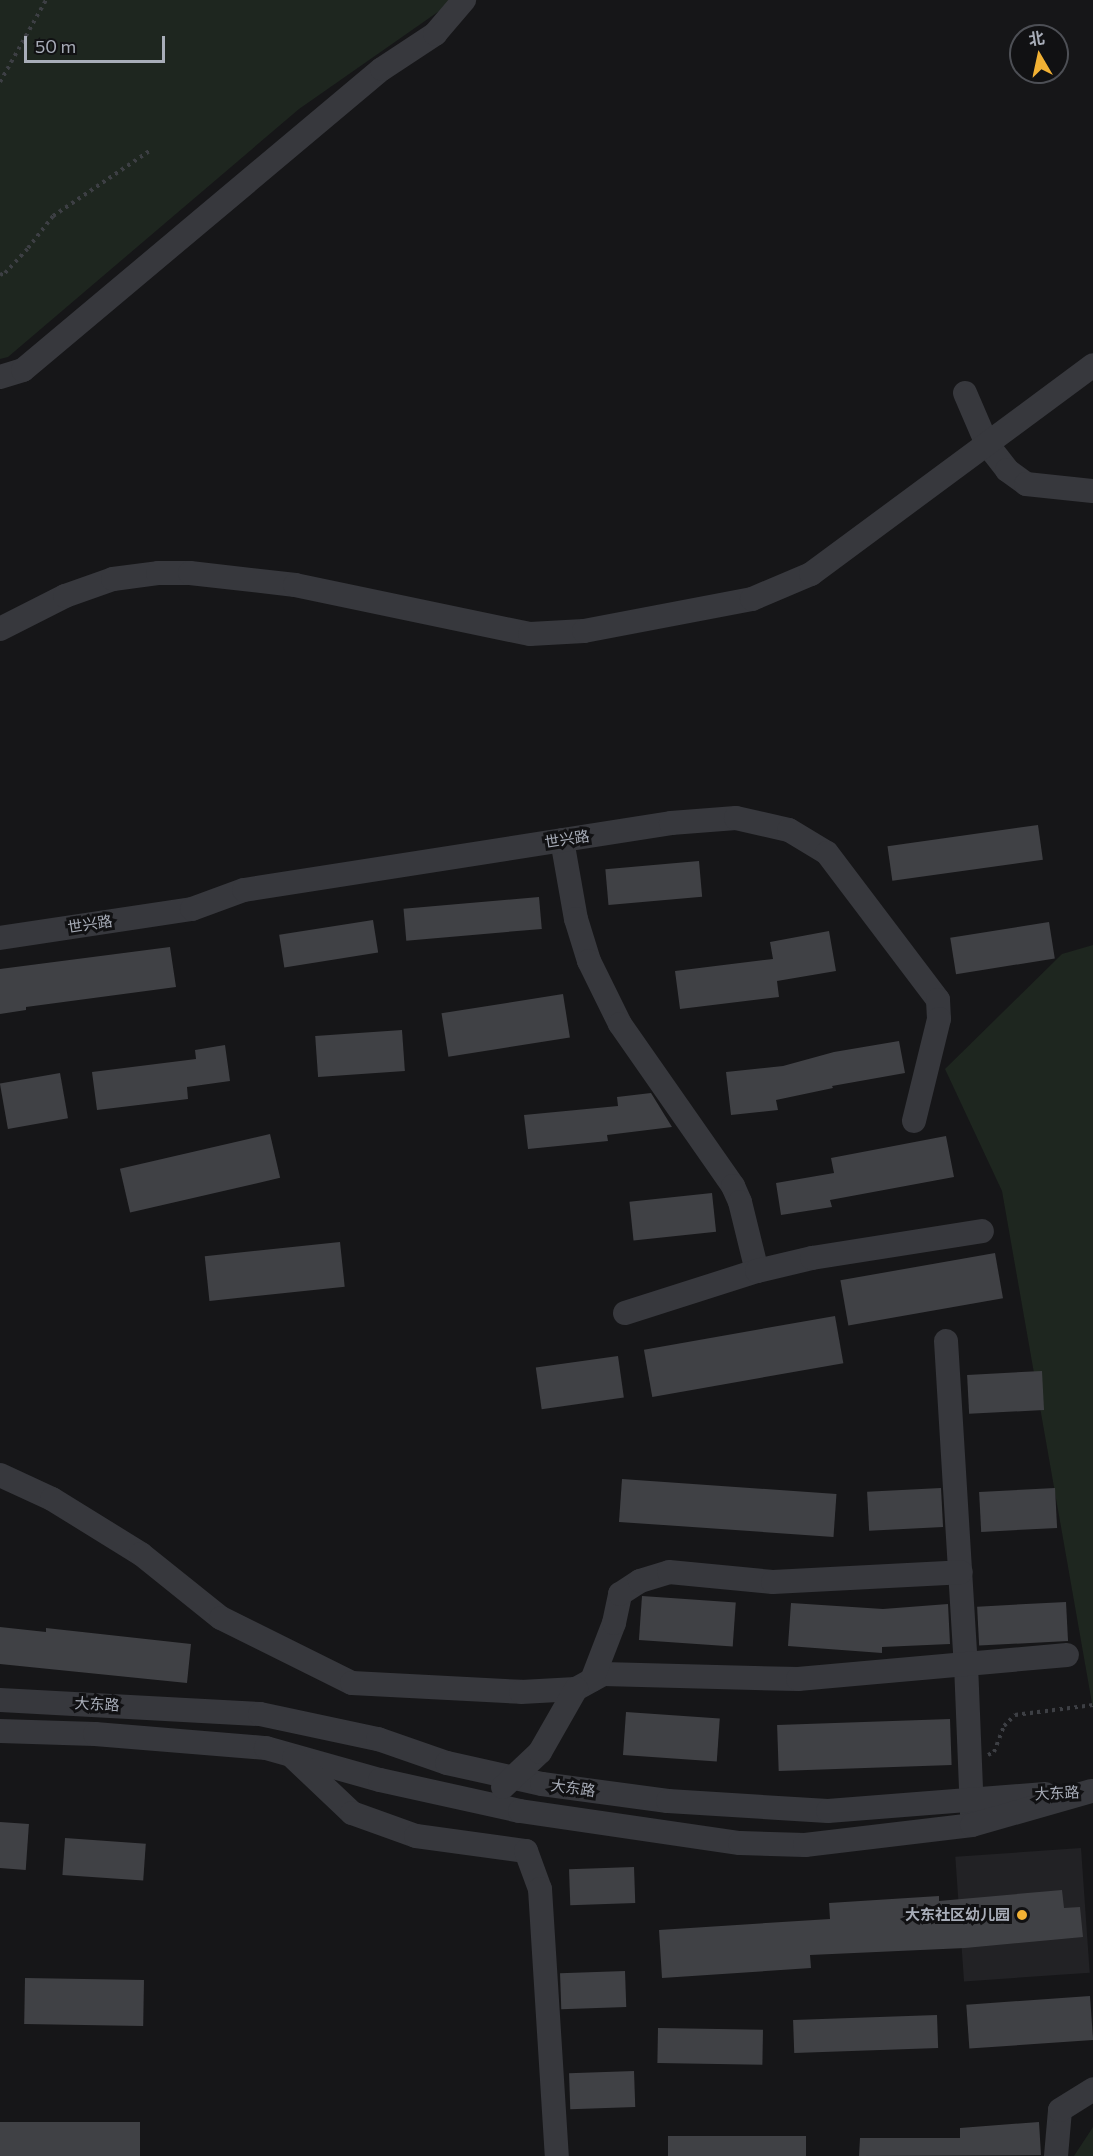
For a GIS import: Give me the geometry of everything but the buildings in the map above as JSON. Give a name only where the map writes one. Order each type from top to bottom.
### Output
[{"type":"street","points":[[0,377],[23,370],[382,69],[435,34],[464,0]]},
{"type":"street","points":[[0,629],[65,596],[113,579],[158,573],[190,573],[295,585],[530,634],[584,631],[752,599],[811,574],[1093,365]]},
{"type":"street","points":[[965,393],[987,444],[1007,470],[1026,484],[1093,491]]},
{"type":"street","name":"世兴路","points":[[0,938],[192,909],[244,890],[671,822],[736,818],[789,830],[827,853],[938,1000],[939,1019],[914,1120]]},
{"type":"street","points":[[562,840],[576,919],[589,961],[620,1024],[733,1186],[740,1202],[757,1271]]},
{"type":"street","points":[[625,1313],[757,1271],[812,1258],[982,1231]]},
{"type":"street","points":[[946,1341],[966,1664],[972,1825]]},
{"type":"street","points":[[0,1475],[52,1499],[141,1554],[221,1618],[352,1683],[521,1692],[584,1684],[603,1674],[798,1678],[1067,1655]]},
{"type":"street","points":[[488,1804],[511,1777],[540,1752],[584,1684],[614,1623],[620,1594],[640,1581],[669,1572],[773,1582],[961,1572]]},
{"type":"street","name":"大东路","points":[[0,1700],[260,1714],[378,1739],[447,1763],[542,1784],[668,1802],[750,1809],[828,1811],[971,1798],[1091,1791],[972,1825],[805,1845],[740,1843],[488,1804],[380,1780],[266,1748],[95,1734],[0,1731]]},
{"type":"street","points":[[260,1714],[291,1755],[352,1813],[416,1836],[526,1851],[540,1889],[557,2156]]},
{"type":"street","points":[[1056,2156],[1060,2110],[1093,2089]]},
{"type":"path","points":[[0,81],[46,0]]},
{"type":"path","points":[[0,275],[5,273],[28,248],[53,216],[151,150]]},
{"type":"path","points":[[970,1767],[994,1752],[1004,1726],[1015,1715],[1093,1705]]},
{"type":"shaded area","points":[[0,0],[455,0],[299,109],[8,357],[0,359]]},
{"type":"shaded area","points":[[1093,945],[1093,1709],[1002,1191],[945,1069],[1062,954]]},
{"type":"shaded area","name":"大东社区幼儿园","points":[[1081,1848],[1090,1973],[964,1981],[955,1857]]},
{"type":"shaded area","points":[[1093,2127],[1093,2156],[1074,2156]]},
{"type":"place","name":"大东社区幼儿园","points":[[1022,1915]]}]
